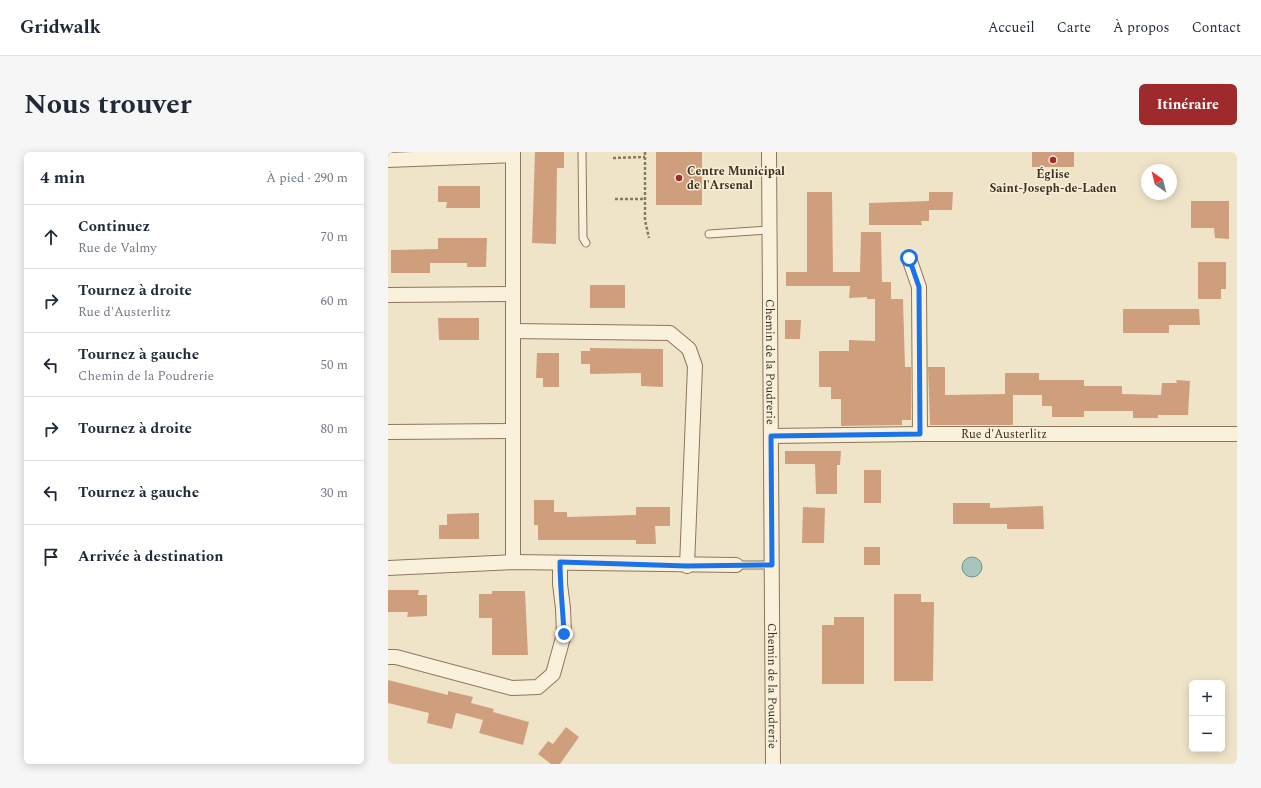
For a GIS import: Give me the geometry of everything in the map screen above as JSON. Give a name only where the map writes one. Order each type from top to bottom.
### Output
[{"type":"street","name":"Chemin de la Poudrerie","points":[[769,152],[772,764]]},
{"type":"street","points":[[388,160],[513,153],[513,562]]},
{"type":"street","points":[[909,258],[919,287],[920,434]]},
{"type":"street","points":[[388,295],[513,294]]},
{"type":"street","points":[[513,331],[670,333],[689,349],[695,366],[687,566]]},
{"type":"street","points":[[388,432],[513,431]]},
{"type":"street","name":"Rue d'Austerlitz","points":[[771,436],[920,434],[1237,434]]},
{"type":"street","points":[[388,568],[513,562],[687,566],[736,565]]},
{"type":"street","points":[[388,657],[396,657],[512,688],[538,687],[553,674],[564,634],[560,584],[560,562]]},
{"type":"lane","points":[[582,152],[583,238],[586,243]]},
{"type":"lane","points":[[709,234],[769,230]]},
{"type":"lane","points":[[736,565],[772,565]]},
{"type":"path","points":[[644,152],[645,220],[649,238]]},
{"type":"path","points":[[613,158],[644,157]]},
{"type":"path","points":[[615,199],[645,199]]},
{"type":"water","points":[[972,557],[979,560],[982,567],[979,574],[972,577],[965,574],[962,567],[965,560]]},
{"type":"building","points":[[535,152],[564,152],[564,168],[557,168],[556,244],[532,243]]},
{"type":"building","name":"Centre Municipal de l'Arsenal","points":[[656,152],[702,152],[702,205],[656,205]]},
{"type":"building","name":"Église Saint-Joseph-de-Laden","points":[[1032,152],[1074,152],[1074,167],[1032,167]]},
{"type":"building","points":[[438,186],[480,186],[480,208],[446,208],[447,202],[438,202]]},
{"type":"building","points":[[807,192],[832,192],[833,272],[860,272],[861,232],[881,232],[882,282],[891,282],[891,299],[903,299],[905,367],[911,367],[911,420],[902,420],[902,425],[841,426],[841,399],[831,399],[831,387],[819,387],[819,351],[849,351],[849,340],[875,341],[875,299],[867,299],[867,297],[849,298],[850,286],[786,286],[786,272],[807,272]]},
{"type":"building","points":[[929,192],[953,192],[952,210],[929,210],[929,221],[921,221],[922,225],[869,225],[869,203],[929,201]]},
{"type":"building","points":[[1191,201],[1229,201],[1229,239],[1215,238],[1214,228],[1191,228]]},
{"type":"building","points":[[438,238],[487,238],[486,267],[467,267],[467,263],[430,263],[430,273],[391,273],[391,250],[438,249]]},
{"type":"building","points":[[1198,262],[1226,262],[1226,289],[1221,289],[1221,299],[1198,299]]},
{"type":"building","points":[[590,285],[625,285],[625,308],[590,308]]},
{"type":"building","points":[[1123,309],[1199,309],[1200,325],[1169,325],[1169,333],[1123,333]]},
{"type":"building","points":[[438,318],[479,318],[479,340],[439,340]]},
{"type":"building","points":[[785,320],[801,320],[800,339],[785,339]]},
{"type":"building","points":[[590,348],[663,349],[663,387],[641,386],[641,373],[590,374],[590,364],[581,364],[581,351],[590,351]]},
{"type":"building","points":[[537,353],[559,353],[559,387],[543,387],[543,378],[536,378]]},
{"type":"building","points":[[928,367],[945,367],[945,395],[1005,394],[1005,373],[1039,373],[1039,380],[1084,380],[1084,386],[1122,386],[1122,394],[1161,395],[1162,383],[1177,383],[1176,380],[1190,381],[1188,415],[1158,415],[1158,418],[1133,418],[1133,411],[1084,411],[1084,417],[1052,417],[1052,406],[1042,406],[1042,395],[1013,395],[1013,425],[930,425]]},
{"type":"building","points":[[785,451],[841,451],[840,465],[837,465],[837,494],[816,494],[815,464],[785,464]]},
{"type":"building","points":[[864,470],[881,470],[881,503],[864,503]]},
{"type":"building","points":[[534,500],[554,500],[554,512],[567,512],[567,517],[636,515],[636,507],[670,507],[670,526],[655,526],[656,544],[636,544],[636,540],[538,540],[538,525],[534,525]]},
{"type":"building","points":[[953,503],[990,503],[990,508],[1043,506],[1044,529],[1007,529],[1007,524],[953,524]]},
{"type":"building","points":[[803,507],[825,508],[824,543],[802,543]]},
{"type":"building","points":[[479,513],[479,539],[439,539],[439,525],[447,525],[447,514]]},
{"type":"building","points":[[864,547],[880,547],[880,565],[864,565]]},
{"type":"building","points":[[388,590],[419,590],[418,595],[427,595],[427,616],[407,617],[408,612],[388,612]]},
{"type":"building","points":[[492,591],[525,591],[528,655],[492,655],[492,618],[479,618],[479,594],[492,594]]},
{"type":"building","points":[[894,594],[921,594],[921,602],[934,602],[933,681],[894,681]]},
{"type":"building","points":[[834,617],[864,617],[864,684],[822,684],[822,625],[834,625]]},
{"type":"building","points":[[388,680],[448,695],[448,691],[473,697],[471,703],[494,709],[493,712],[529,722],[523,745],[479,733],[483,720],[456,713],[452,729],[427,723],[429,713],[388,703]]},
{"type":"building","points":[[566,727],[579,737],[560,764],[551,764],[538,754],[548,741],[553,744]]},
{"type":"place","name":"Église Saint-Joseph-de-Laden","points":[[1053,160]]},
{"type":"place","name":"Centre Municipal de l'Arsenal","points":[[679,178]]},
{"type":"route","points":[[564,634],[560,584],[560,562],[687,566],[772,565],[771,436],[920,434],[919,287],[909,258]]}]
